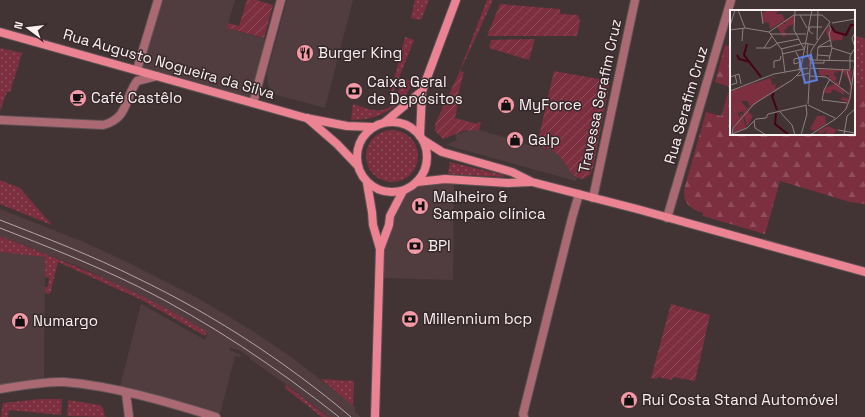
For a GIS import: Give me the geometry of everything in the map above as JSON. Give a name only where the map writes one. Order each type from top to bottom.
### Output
[{"type":"main road","points":[[422,91],[385,122],[368,131],[360,141],[357,154],[358,166],[367,183],[372,187],[384,192],[403,191],[417,182],[422,176],[427,162],[426,148],[422,138],[422,91],[456,0]]},
{"type":"main road","name":"Rua Augusto Nogueira da Silva","points":[[0,32],[254,102],[306,118],[347,126],[373,127]]},
{"type":"main road","name":"Rua Augusto Nogueira da Silva","points":[[306,118],[337,144],[358,166]]},
{"type":"main road","points":[[385,122],[404,124],[411,127],[422,138],[442,152],[512,172],[532,182],[865,272]]},
{"type":"main road","points":[[417,182],[445,179],[508,183],[532,182]]},
{"type":"main road","points":[[367,183],[373,225],[380,249]]},
{"type":"main road","points":[[375,417],[380,249],[390,216],[403,191]]},
{"type":"street","points":[[138,70],[158,0]]},
{"type":"street","points":[[254,102],[282,0]]},
{"type":"street","name":"Travessa Serafim Cruz","points":[[593,198],[635,0]]},
{"type":"street","name":"Rua Serafim Cruz","points":[[667,218],[731,0]]},
{"type":"street","points":[[0,120],[102,125],[114,121],[123,112],[133,86],[137,81],[158,76]]},
{"type":"street","points":[[524,417],[523,414],[579,194]]},
{"type":"street","points":[[0,389],[63,382],[126,393],[188,408],[216,417]]},
{"type":"street","points":[[126,393],[129,417]]},
{"type":"shaded area","points":[[160,0],[235,0],[227,28],[269,40],[252,101],[139,69]]},
{"type":"shaded area","points":[[287,0],[353,0],[325,108],[277,95],[268,85],[267,73]]},
{"type":"shaded area","name":"Galp","points":[[470,130],[479,130],[507,138],[506,142],[523,146],[524,143],[528,145],[529,143],[550,149],[561,157],[573,175],[577,178],[576,181],[446,145],[457,140],[455,135]]},
{"type":"shaded area","points":[[454,181],[453,280],[382,278],[382,250],[392,220],[404,192],[418,185]]},
{"type":"shaded area","points":[[0,209],[86,243],[196,297],[251,330],[294,359],[355,407],[355,412],[361,417],[328,417],[298,393],[250,359],[250,357],[237,349],[230,347],[229,350],[241,355],[241,357],[235,356],[219,417],[119,390],[141,304],[205,340],[208,333],[140,296],[82,268],[0,236]]},
{"type":"shaded area","points":[[0,252],[45,257],[44,381],[0,387]]},
{"type":"green space","points":[[247,0],[256,0],[273,5],[264,38],[227,28],[228,23],[239,26]]},
{"type":"green space","points":[[415,0],[429,0],[421,20],[411,18]]},
{"type":"green space","points":[[487,0],[493,0],[457,78]]},
{"type":"green space","points":[[500,4],[560,9],[560,14],[578,15],[580,21],[577,36],[487,36]]},
{"type":"green space","points":[[855,35],[865,39],[865,87],[855,84]]},
{"type":"green space","points":[[405,37],[414,40],[393,93],[389,99]]},
{"type":"green space","points":[[535,39],[529,60],[489,48],[491,40]]},
{"type":"green space","points":[[725,45],[730,47],[730,87],[715,82]]},
{"type":"green space","points":[[0,48],[22,53],[10,92],[7,92],[0,111]]},
{"type":"green space","points":[[460,71],[464,72],[456,102],[458,103],[455,118],[477,124],[478,122],[481,122],[479,130],[463,131],[443,139],[435,131],[435,124]]},
{"type":"green space","points":[[554,71],[610,81],[593,168],[590,175],[583,179],[572,174],[558,155],[537,145]]},
{"type":"green space","points":[[415,79],[404,98],[398,92],[403,80]]},
{"type":"green space","points":[[855,84],[865,87],[865,204],[850,202],[780,181],[765,234],[703,216],[703,213],[687,204],[684,196],[685,186],[706,112],[721,116],[730,87],[730,135],[855,135]]},
{"type":"green space","points":[[395,103],[397,104],[387,112],[370,118],[351,120],[353,104],[380,110],[390,107]]},
{"type":"green space","points":[[387,130],[397,130],[411,137],[418,151],[418,161],[411,175],[397,182],[387,182],[377,178],[370,171],[366,161],[366,151],[370,141],[377,134]]},
{"type":"green space","points":[[450,162],[503,175],[504,177],[448,174]]},
{"type":"green space","points":[[0,180],[20,188],[52,225],[0,204]]},
{"type":"green space","points":[[0,236],[80,268],[132,291],[207,332],[205,336],[142,300],[58,262],[50,294],[45,293],[45,287],[48,287],[49,278],[45,277],[45,257],[0,252]]},
{"type":"green space","points":[[671,304],[710,315],[695,381],[673,377],[672,380],[658,377],[657,379],[651,378]]},
{"type":"green space","points":[[321,379],[354,381],[353,406]]},
{"type":"green space","points":[[285,384],[328,417],[322,417],[286,389]]},
{"type":"green space","points":[[41,399],[62,399],[61,415],[9,410],[8,417],[1,417],[3,403]]},
{"type":"green space","points":[[68,400],[100,405],[103,408],[105,417],[67,416]]},
{"type":"tram line","points":[[0,220],[104,262],[166,292],[221,324],[275,359],[301,377],[351,417]]},
{"type":"tram line","points":[[0,228],[103,270],[164,300],[241,346],[291,380],[339,417]]},
{"type":"place","name":"Burger King","points":[[305,53]]},
{"type":"place","name":"Caixa Geral de Depósitos","points":[[354,91]]},
{"type":"place","name":"Café Castêlo","points":[[78,98]]},
{"type":"place","name":"MyForce","points":[[506,105]]},
{"type":"place","name":"Galp","points":[[515,140]]},
{"type":"place","name":"Malheiro & Sampaio clínica","points":[[420,206]]},
{"type":"place","name":"BPI","points":[[415,246]]},
{"type":"place","name":"Millennium bcp","points":[[410,319]]},
{"type":"place","name":"Numargo","points":[[20,321]]},
{"type":"place","name":"Rui Costa Stand Automóvel","points":[[629,400]]}]
